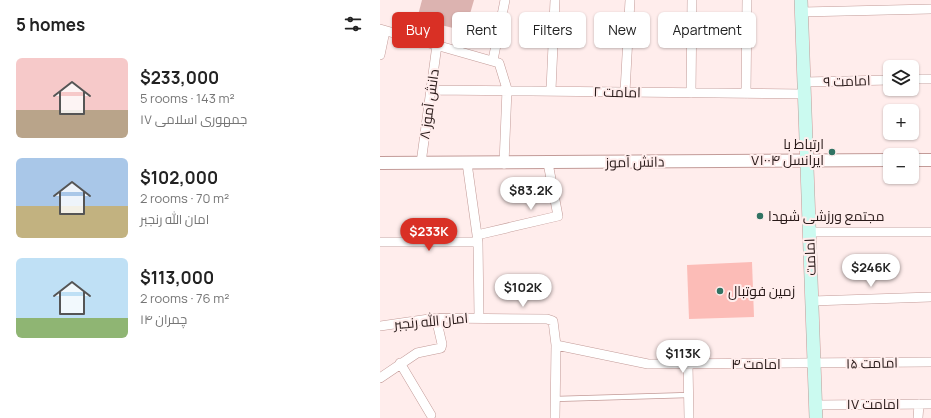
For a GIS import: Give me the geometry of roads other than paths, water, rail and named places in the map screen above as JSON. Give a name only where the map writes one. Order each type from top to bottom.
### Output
[{"type":"main road","name":"امامت","points":[[801,6],[816,418]]},
{"type":"street","points":[[493,60],[505,0]]},
{"type":"street","points":[[551,90],[555,0]]},
{"type":"street","points":[[625,92],[630,0]]},
{"type":"street","points":[[691,93],[692,0]]},
{"type":"street","points":[[746,0],[746,94]]},
{"type":"street","points":[[801,6],[931,9]]},
{"type":"street","points":[[380,55],[383,30]]},
{"type":"street","points":[[444,47],[493,60],[499,63],[502,67],[507,90],[504,164]]},
{"type":"street","name":"دانش آموز ۸","points":[[421,163],[437,48]]},
{"type":"street","points":[[919,80],[931,79]]},
{"type":"street","name":"امامت ۹","points":[[804,88],[883,81]]},
{"type":"street","name":"امامت ۲","points":[[430,90],[551,90],[746,94],[804,88]]},
{"type":"street","name":"دانش آموز","points":[[380,163],[504,164],[883,160]]},
{"type":"street","points":[[919,160],[931,160]]},
{"type":"street","points":[[467,163],[478,238],[479,317]]},
{"type":"street","points":[[380,242],[478,238],[558,216],[548,163]]},
{"type":"street","points":[[809,232],[931,232]]},
{"type":"street","points":[[812,301],[931,297]]},
{"type":"street","name":"امان الله رنجبر","points":[[380,326],[436,318],[479,317],[548,319],[553,321],[556,345],[555,418]]},
{"type":"street","points":[[380,378],[400,363],[417,353],[441,348],[442,344],[436,318]]},
{"type":"street","name":"امامت ۴","points":[[556,345],[648,364],[814,364]]},
{"type":"street","name":"امامت ۱۵","points":[[814,364],[931,362]]},
{"type":"street","points":[[400,363],[431,415]]},
{"type":"street","points":[[688,364],[689,418]]},
{"type":"street","points":[[918,418],[919,404]]},
{"type":"street","name":"امامت ۱۷","points":[[815,405],[931,404]]},
{"type":"lane","points":[[555,399],[689,394]]},
{"type":"place","name":"ارتباط با ایرانسل ۷۱۰۰۴","points":[[832,152]]},
{"type":"place","name":"مجتمع ورزشی شهدا","points":[[760,216]]},
{"type":"place","name":"زمین فوتبال","points":[[720,291]]}]
